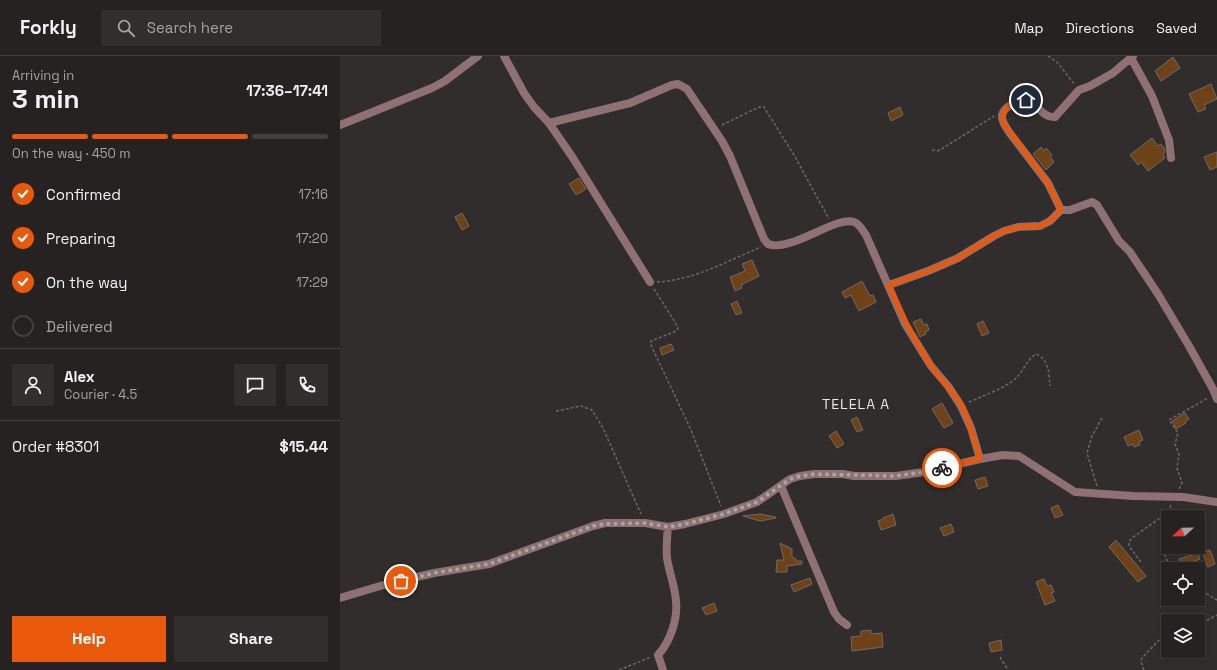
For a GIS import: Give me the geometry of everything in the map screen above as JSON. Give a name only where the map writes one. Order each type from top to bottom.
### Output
[{"type":"street","points":[[340,125],[432,88],[445,81],[478,56]]},
{"type":"street","points":[[504,56],[524,94],[534,108],[548,123],[585,177],[650,282]]},
{"type":"street","points":[[1061,210],[1048,183],[1004,124],[1002,114],[1004,110],[1016,103],[1026,100],[1033,104],[1042,113],[1053,118],[1059,114],[1079,90],[1090,86],[1113,73],[1132,57],[1152,96],[1169,140],[1172,158]]},
{"type":"street","points":[[548,123],[630,103],[678,84],[687,89],[730,156],[761,232],[768,244],[776,246],[786,244],[832,226],[850,221],[858,224],[866,235],[905,324],[931,366],[948,386],[961,406],[971,428],[980,459]]},
{"type":"street","points":[[889,285],[958,258],[1004,231],[1018,227],[1040,226],[1050,221],[1061,210],[1070,210],[1092,202],[1097,205],[1119,241],[1130,252],[1158,294],[1213,389],[1217,399]]},
{"type":"street","points":[[340,598],[387,584],[434,573],[489,564],[593,526],[605,524],[645,523],[668,527],[724,514],[757,502],[790,479],[805,475],[843,474],[854,476],[896,476],[924,472],[1003,455],[1019,456],[1075,492],[1183,498],[1217,502]]},
{"type":"street","points":[[782,486],[834,612],[839,619],[847,625]]},
{"type":"street","points":[[664,670],[658,655],[667,644],[676,610],[676,601],[668,560],[668,527]]},
{"type":"path","points":[[1048,56],[1058,63],[1079,90]]},
{"type":"path","points":[[714,129],[760,106],[764,107],[794,156],[832,226]]},
{"type":"path","points":[[932,150],[937,152],[1004,110]]},
{"type":"path","points":[[724,514],[691,430],[651,344],[651,341],[678,329],[650,282],[672,281],[719,266],[768,244]]},
{"type":"path","points":[[961,406],[1013,382],[1036,354],[1041,357],[1047,365],[1050,386]]},
{"type":"path","points":[[1169,510],[1182,483],[1177,468],[1179,454],[1175,444],[1178,433],[1169,420],[1208,397],[1213,389]]},
{"type":"path","points":[[556,411],[581,406],[592,410],[603,428],[645,523]]},
{"type":"path","points":[[1100,493],[1087,453],[1092,436],[1102,418]]},
{"type":"path","points":[[1141,562],[1129,546],[1129,542],[1132,538],[1161,517]]},
{"type":"path","points":[[1205,592],[1217,600]]},
{"type":"path","points":[[1205,621],[1217,615]]},
{"type":"path","points":[[1144,670],[1141,662],[1142,658],[1161,639]]},
{"type":"path","points":[[619,670],[658,655]]},
{"type":"path","points":[[1000,657],[1008,670]]},
{"type":"building","points":[[1173,57],[1180,68],[1161,81],[1155,71]]},
{"type":"building","points":[[1211,84],[1217,99],[1204,105],[1206,109],[1198,112],[1189,94]]},
{"type":"building","points":[[900,107],[903,115],[891,121],[888,113]]},
{"type":"building","points":[[1152,138],[1158,146],[1161,144],[1164,148],[1165,152],[1163,153],[1165,158],[1148,171],[1141,162],[1138,165],[1130,155]]},
{"type":"building","points":[[1041,147],[1044,151],[1046,148],[1052,155],[1050,156],[1054,162],[1046,170],[1033,154]]},
{"type":"building","points":[[1217,152],[1217,167],[1210,170],[1204,157]]},
{"type":"building","points":[[579,178],[586,189],[576,195],[569,184]]},
{"type":"building","points":[[462,213],[469,226],[462,230],[455,217]]},
{"type":"building","points":[[752,260],[759,276],[741,285],[742,288],[735,291],[730,277],[745,271],[742,264]]},
{"type":"building","points":[[862,281],[870,296],[873,295],[876,302],[859,311],[851,295],[845,298],[842,292]]},
{"type":"building","points":[[737,301],[742,313],[736,315],[731,304]]},
{"type":"building","points":[[921,319],[924,325],[927,324],[929,330],[925,332],[926,334],[920,337],[913,322]]},
{"type":"building","points":[[983,321],[989,333],[982,336],[977,324]]},
{"type":"building","points":[[671,344],[674,350],[662,355],[660,348]]},
{"type":"building","points":[[942,403],[953,423],[944,428],[932,409]]},
{"type":"building","points":[[1185,413],[1189,419],[1185,422],[1186,423],[1176,429],[1172,421]]},
{"type":"building","points":[[857,417],[863,430],[857,432],[851,420]]},
{"type":"building","points":[[1139,430],[1143,440],[1139,442],[1140,445],[1134,447],[1133,444],[1128,446],[1124,437]]},
{"type":"building","points":[[836,431],[844,444],[837,448],[829,436]]},
{"type":"building","points":[[985,477],[988,486],[978,489],[975,480]]},
{"type":"building","points":[[1058,505],[1063,515],[1055,518],[1051,508]]},
{"type":"building","points":[[760,514],[776,518],[760,521],[743,516]]},
{"type":"building","points":[[893,514],[896,525],[881,530],[878,521]]},
{"type":"building","points":[[951,524],[954,532],[944,536],[940,528]]},
{"type":"building","points":[[1116,540],[1146,576],[1138,582],[1109,547]]},
{"type":"building","points":[[780,543],[792,549],[792,557],[796,559],[796,561],[802,561],[802,564],[787,566],[787,572],[776,572],[777,560],[784,560]]},
{"type":"building","points":[[1210,550],[1215,564],[1208,567],[1203,554],[1205,554],[1205,551]]},
{"type":"building","points":[[1198,554],[1200,559],[1192,562],[1180,562],[1179,559]]},
{"type":"building","points":[[810,578],[812,584],[794,592],[791,585]]},
{"type":"building","points":[[1044,579],[1047,586],[1051,585],[1054,592],[1051,593],[1055,601],[1045,605],[1036,582]]},
{"type":"building","points":[[714,603],[717,611],[706,615],[702,608]]},
{"type":"building","points":[[871,630],[871,634],[882,633],[883,647],[852,651],[851,637],[861,636],[861,631]]},
{"type":"building","points":[[1001,640],[1002,650],[991,652],[989,643]]},
{"type":"way so far","points":[[401,581],[454,569],[489,564],[593,526],[605,524],[645,523],[668,527],[724,514],[757,502],[794,477],[814,474],[896,476],[942,468]]},
{"type":"district","name":"TELELA A","points":[[856,404]]},
{"type":"route","points":[[942,468],[980,459],[971,428],[961,406],[948,386],[931,366],[905,324],[889,285],[958,258],[1004,231],[1018,227],[1040,226],[1050,221],[1061,210],[1048,183],[1004,124],[1002,117],[1004,110],[1020,101],[1026,100]]}]
